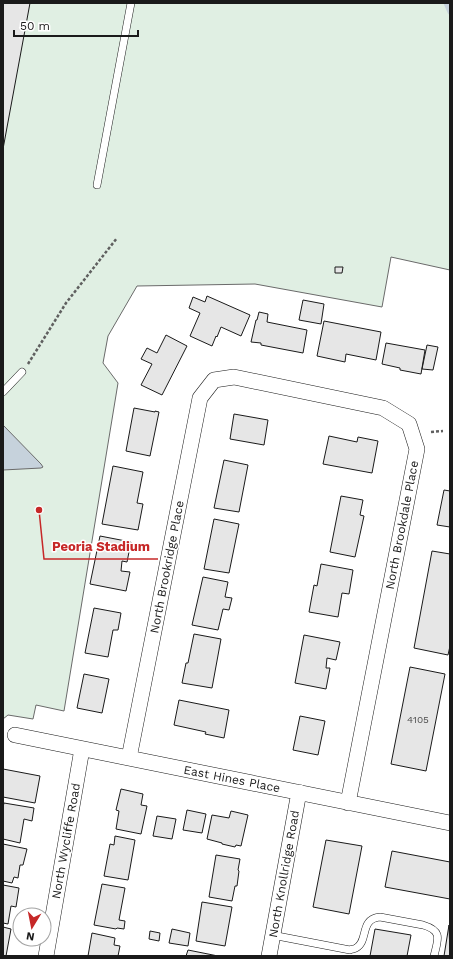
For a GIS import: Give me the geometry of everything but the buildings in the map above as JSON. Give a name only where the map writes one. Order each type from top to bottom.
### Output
[{"type":"street","name":"North Brookdale Place","points":[[214,380],[234,377],[383,408],[409,424],[417,450],[348,803]]},
{"type":"street","name":"North Brookridge Place","points":[[129,758],[200,398],[214,380]]},
{"type":"street","name":"East Hines Place","points":[[15,735],[450,823]]},
{"type":"street","name":"North Wycliffe Road","points":[[46,956],[82,749]]},
{"type":"street","name":"North Knollridge Road","points":[[269,956],[299,792]]},
{"type":"lane","points":[[97,185],[131,3]]},
{"type":"lane","points":[[3,392],[22,372]]},
{"type":"lane","points":[[272,935],[350,950],[359,945],[367,924],[375,917],[380,917],[423,925],[435,930],[438,934],[438,940],[434,956]]},
{"type":"path","points":[[22,372],[66,303],[117,238]]},
{"type":"path","points":[[431,432],[443,431]]},
{"type":"green space","points":[[3,3],[450,3],[450,270],[391,257],[382,307],[255,284],[137,286],[108,336],[103,363],[118,383],[64,711],[36,705],[33,719],[8,715],[3,719]]},
{"type":"shaded area","points":[[3,425],[41,464],[43,467],[3,470]]},
{"type":"waterway","points":[[446,3],[450,12]]},
{"type":"place","name":"Peoria Stadium","points":[[39,510]]}]
